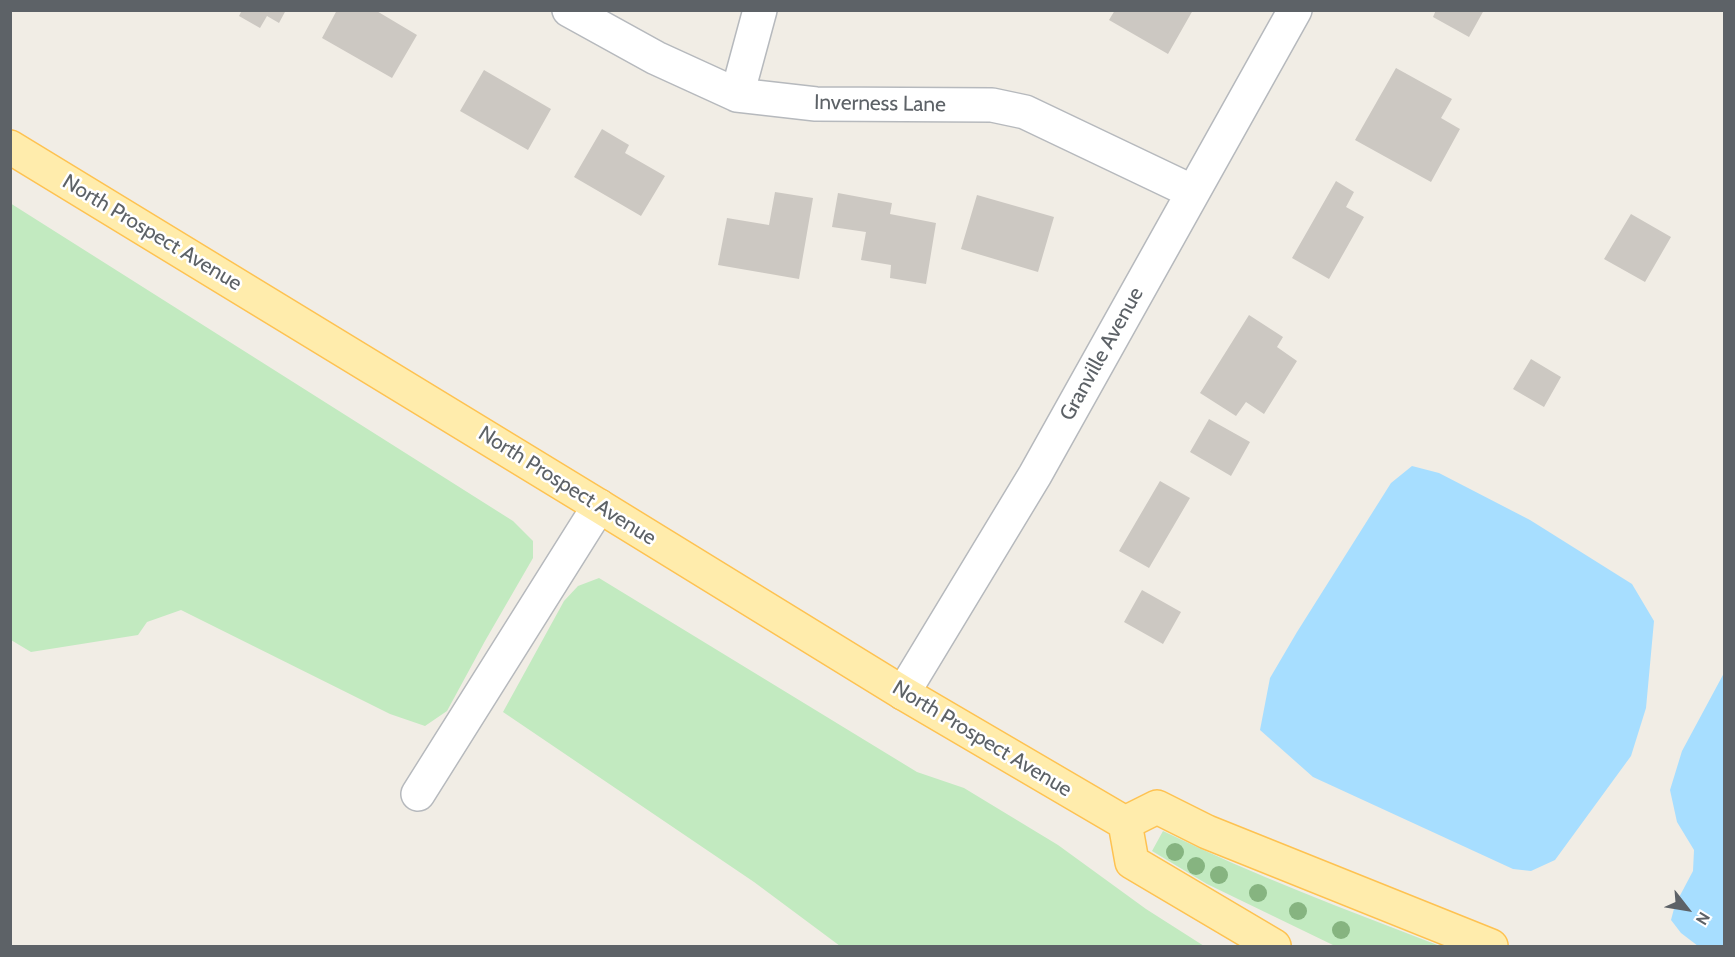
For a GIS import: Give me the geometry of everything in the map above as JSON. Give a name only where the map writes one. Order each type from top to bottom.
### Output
[{"type":"main road","name":"North Prospect Avenue","points":[[10,147],[903,693],[1125,823]]},
{"type":"main road","points":[[1274,946],[1132,862],[1125,823],[1157,807],[1207,832],[1491,946]]},
{"type":"street","name":"Inverness Lane","points":[[569,10],[656,58],[737,95],[816,104],[992,105],[1014,109],[1025,112],[1193,192]]},
{"type":"street","points":[[737,95],[760,10]]},
{"type":"street","name":"Granville Avenue","points":[[903,693],[1035,475],[1295,10]]},
{"type":"street","points":[[418,794],[600,506]]},
{"type":"green space","points":[[10,203],[513,521],[533,541],[533,558],[447,711],[425,726],[390,714],[181,610],[147,622],[138,635],[31,652],[11,640]]},
{"type":"green space","points":[[599,578],[917,772],[964,788],[1058,845],[1146,909],[1204,946],[840,946],[754,882],[503,712],[564,601],[578,586]]},
{"type":"green space","points":[[1163,831],[1266,877],[1440,946],[1335,946],[1207,884],[1152,851]]},
{"type":"water","points":[[1412,466],[1439,473],[1530,520],[1632,584],[1654,621],[1646,708],[1631,756],[1555,860],[1531,871],[1513,869],[1313,777],[1260,730],[1270,678],[1391,483]]},
{"type":"water","points":[[1724,673],[1724,946],[1698,946],[1681,933],[1671,920],[1675,905],[1693,871],[1694,850],[1677,822],[1670,790],[1682,751]]},
{"type":"building","points":[[242,10],[286,10],[279,23],[267,16],[260,28],[239,16]]},
{"type":"building","points":[[337,10],[375,10],[417,35],[392,78],[322,38]]},
{"type":"building","points":[[1115,10],[1193,10],[1168,54],[1109,20]]},
{"type":"building","points":[[1436,10],[1484,10],[1469,37],[1433,17]]},
{"type":"building","points":[[1396,68],[1452,99],[1441,118],[1460,129],[1431,182],[1355,140]]},
{"type":"building","points":[[484,70],[551,109],[528,150],[460,111]]},
{"type":"building","points":[[602,129],[629,145],[625,153],[665,176],[641,216],[574,177]]},
{"type":"building","points":[[1336,181],[1354,192],[1346,207],[1364,217],[1329,279],[1292,258]]},
{"type":"building","points":[[775,192],[813,198],[799,279],[718,265],[727,218],[769,225]]},
{"type":"building","points":[[838,193],[892,203],[890,214],[936,223],[926,284],[890,278],[891,265],[861,260],[866,232],[832,227]]},
{"type":"building","points":[[977,195],[1054,217],[1038,272],[961,249]]},
{"type":"building","points":[[1631,214],[1671,237],[1645,282],[1604,259]]},
{"type":"building","points":[[1249,315],[1283,337],[1277,347],[1297,361],[1264,414],[1246,402],[1236,416],[1200,393]]},
{"type":"building","points":[[1531,359],[1561,377],[1544,407],[1513,389]]},
{"type":"building","points":[[1209,419],[1250,442],[1231,476],[1190,452]]},
{"type":"building","points":[[1160,481],[1190,498],[1149,568],[1119,551]]},
{"type":"building","points":[[1142,590],[1181,612],[1163,644],[1124,622]]}]
